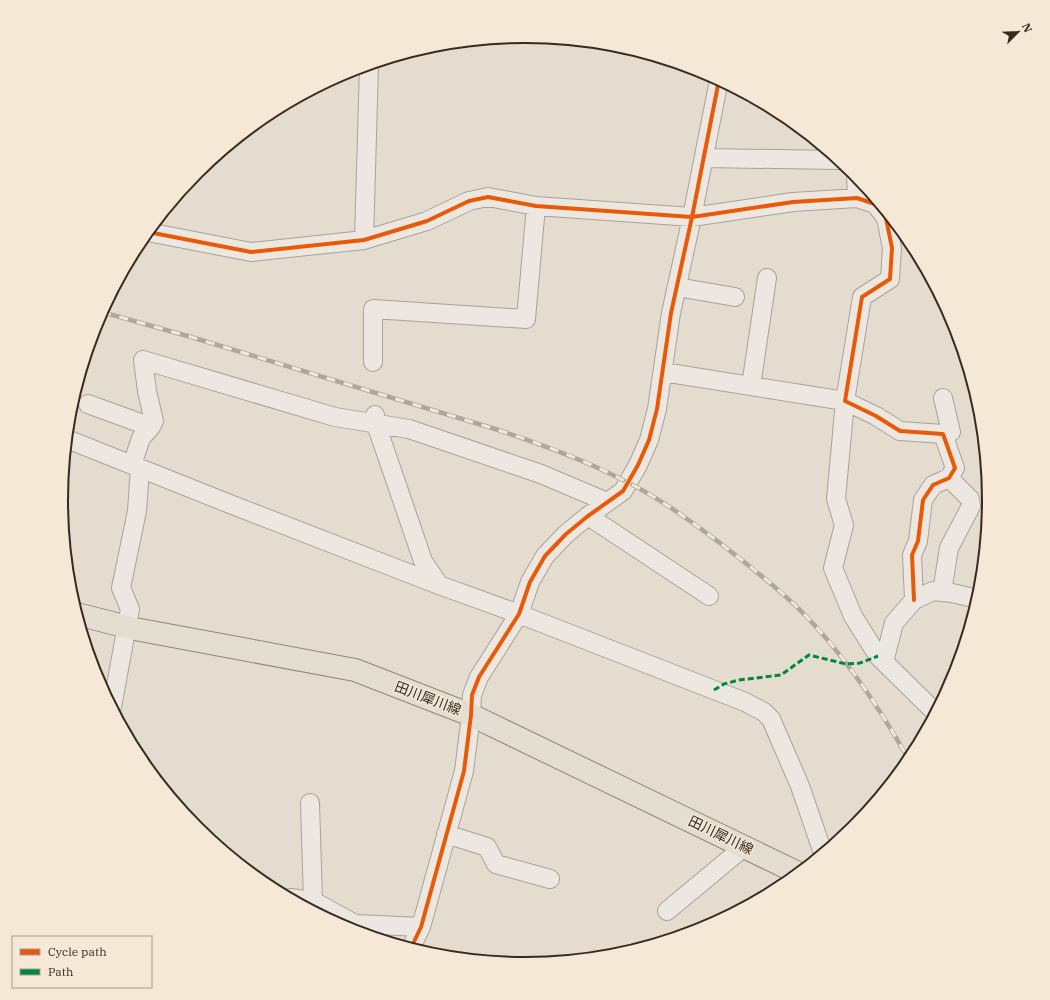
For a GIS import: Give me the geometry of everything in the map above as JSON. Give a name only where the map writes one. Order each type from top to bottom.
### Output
[{"type":"main road","name":"田川犀川線","points":[[83,616],[126,627],[355,670],[471,715],[793,870]]},
{"type":"street","points":[[364,240],[369,71]]},
{"type":"street","points":[[414,943],[421,927],[464,771],[472,695],[479,677],[519,614],[530,582],[545,556],[566,534],[623,491],[638,465],[649,440],[657,409],[671,313],[718,86]]},
{"type":"street","points":[[704,158],[830,160]]},
{"type":"street","points":[[856,186],[857,198]]},
{"type":"street","points":[[156,231],[251,252],[364,240],[427,222],[469,201],[488,197],[536,206],[692,217],[793,202],[857,198],[872,203]]},
{"type":"street","points":[[373,362],[372,309],[526,319],[536,206]]},
{"type":"street","points":[[886,220],[892,248],[890,279],[862,297],[844,401],[836,499],[844,525],[833,568],[853,616],[878,656],[932,709]]},
{"type":"street","points":[[751,386],[767,278]]},
{"type":"street","points":[[677,287],[735,297]]},
{"type":"street","points":[[113,698],[130,609],[121,588],[137,511],[136,466],[141,438],[151,427],[154,421],[147,391],[143,360],[335,417],[376,418],[541,474],[607,502]]},
{"type":"street","points":[[662,372],[844,401],[876,416],[900,431],[943,434],[951,432],[943,398]]},
{"type":"street","points":[[88,404],[151,427]]},
{"type":"street","points":[[376,418],[423,561],[439,585]]},
{"type":"street","points":[[914,600],[912,555],[918,541],[923,500],[933,485],[949,478],[955,468],[943,434]]},
{"type":"street","points":[[72,441],[235,506],[745,702],[764,712],[771,719],[800,786],[821,849]]},
{"type":"street","points":[[942,592],[949,548],[971,506],[970,498],[949,478]]},
{"type":"street","points":[[588,516],[709,596]]},
{"type":"street","points":[[884,662],[894,623],[914,600],[933,591],[971,598]]},
{"type":"street","points":[[310,803],[313,901]]},
{"type":"street","points":[[446,834],[487,847],[496,864],[550,879]]},
{"type":"street","points":[[667,912],[744,847]]},
{"type":"street","points":[[303,900],[313,901],[355,924]]},
{"type":"street","points":[[355,924],[421,927]]},
{"type":"railway","points":[[108,314],[191,337],[508,433],[588,463],[645,492],[683,516],[720,543],[772,584],[801,611],[832,645],[860,682],[886,720],[905,754]]},
{"type":"marked path","points":[[714,690],[724,684],[739,680],[781,675],[809,655],[846,664],[860,663],[878,656]]},
{"type":"cycle path","points":[[414,943],[421,927],[464,771],[472,695],[479,677],[519,614],[530,582],[545,556],[566,534],[623,491],[638,465],[649,440],[657,409],[671,313],[718,86]]},
{"type":"cycle path","points":[[154,233],[251,252],[364,240],[427,221],[469,201],[488,197],[536,206],[692,217],[793,202],[857,198],[872,203]]},
{"type":"cycle path","points":[[886,220],[892,248],[890,279],[862,297],[845,401],[876,416],[900,431],[943,434],[955,468],[949,478],[933,485],[923,500],[918,541],[912,555],[914,600]]}]
